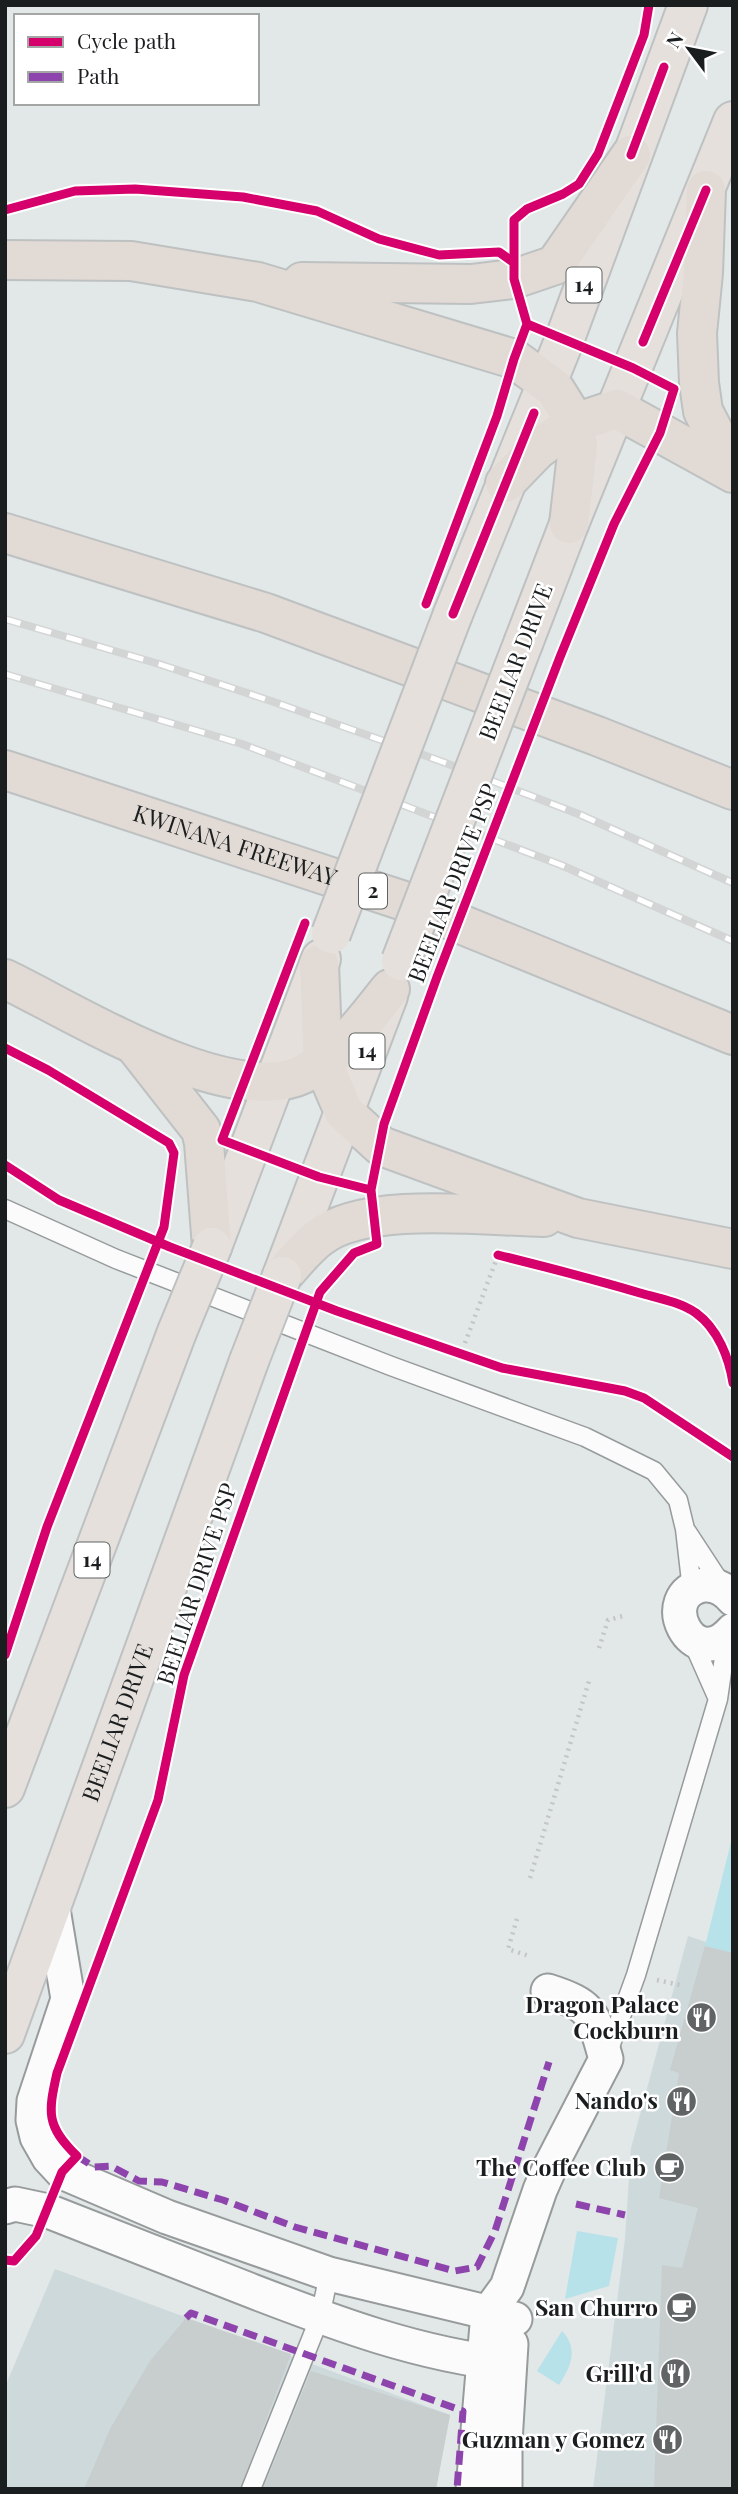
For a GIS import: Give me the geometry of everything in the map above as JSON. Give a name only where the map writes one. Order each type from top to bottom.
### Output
[{"type":"highway","name":"14","points":[[5,1788],[453,614],[547,382],[688,5]]},
{"type":"highway","name":"BEELIAR DRIVE","points":[[5,2034],[249,1361],[569,524],[733,121]]},
{"type":"highway","points":[[258,282],[471,284],[514,279],[555,265],[631,155]]},
{"type":"highway","points":[[706,190],[703,274],[697,333],[699,383],[703,411],[733,471]]},
{"type":"highway","points":[[5,260],[131,261],[258,282],[514,359],[554,388],[569,412],[578,446],[569,524]]},
{"type":"highway","points":[[505,483],[537,450],[572,424],[617,409],[733,471]]},
{"type":"highway","points":[[5,533],[266,613],[597,736],[733,790]]},
{"type":"highway","name":"KWINANA FREEWAY","points":[[5,770],[404,901],[733,1035]]},
{"type":"highway","points":[[325,949],[323,1063],[344,1112],[381,1146],[578,1218],[733,1249]]},
{"type":"highway","points":[[5,979],[136,1046],[194,1068],[245,1082],[273,1083],[300,1076],[323,1063],[350,1037],[396,975]]},
{"type":"highway","points":[[136,1046],[201,1130],[212,1247]]},
{"type":"highway","points":[[282,1276],[321,1236],[354,1220],[394,1214],[578,1218]]},
{"type":"street","points":[[716,1593],[681,1603],[679,1613],[684,1631],[691,1638],[709,1643],[731,1632]]},
{"type":"street","points":[[52,1903],[68,1999],[34,2101],[33,2120],[49,2158],[62,2172],[106,2193],[226,2239],[329,2274],[504,2306]]},
{"type":"street","points":[[473,2489],[504,2306],[540,2190],[606,2059],[597,2027],[585,2006],[548,1991]]},
{"type":"street","points":[[5,2207],[15,2204],[48,2211],[320,2317],[432,2351],[496,2363]]},
{"type":"street","points":[[496,2363],[505,2489]]},
{"type":"lane","points":[[5,1209],[116,1259],[391,1366],[585,1437],[654,1471],[678,1500],[685,1529],[716,1593]]},
{"type":"lane","points":[[685,1529],[716,1593]]},
{"type":"lane","points":[[606,2059],[635,1975],[718,1699],[731,1632]]},
{"type":"lane","points":[[691,1638],[718,1699]]},
{"type":"lane","points":[[251,2489],[320,2317],[329,2274]]},
{"type":"path","points":[[465,1343],[498,1255],[512,1258]]},
{"type":"path","points":[[598,1648],[607,1620],[627,1615]]},
{"type":"path","points":[[530,1878],[589,1681]]},
{"type":"path","points":[[517,1919],[508,1949],[529,1956]]},
{"type":"path","points":[[654,1979],[684,1986]]},
{"type":"shaded area","points":[[733,1834],[733,1953],[705,1946]]},
{"type":"shaded area","points":[[688,1936],[733,1951],[733,2489],[593,2489],[625,2239],[631,2148]]},
{"type":"shaded area","points":[[577,2231],[618,2238],[609,2286],[565,2299]]},
{"type":"shaded area","points":[[55,2269],[450,2415],[436,2489],[5,2489],[5,2387]]},
{"type":"shaded area","points":[[562,2331],[572,2351],[567,2371],[559,2385],[537,2371]]},
{"type":"building","points":[[705,1946],[733,1953],[733,2489],[654,2489],[662,2265],[682,2268],[698,2208],[659,2198],[679,2073],[670,2070]]},
{"type":"building","points":[[186,2318],[291,2354],[240,2489],[84,2489],[110,2429],[132,2391],[150,2361]]},
{"type":"building","points":[[311,2371],[450,2415],[436,2489],[263,2489]]},
{"type":"railway","points":[[5,619],[159,664],[443,762],[581,815],[733,883]]},
{"type":"railway","points":[[5,674],[242,744],[561,865],[733,941]]},
{"type":"marked path","points":[[77,2156],[94,2167],[111,2166],[139,2181],[162,2182],[223,2200],[295,2227],[455,2271],[477,2267],[495,2231],[549,2062]]},
{"type":"marked path","points":[[576,2204],[625,2215]]},
{"type":"marked path","points":[[186,2318],[191,2313],[463,2411],[457,2489]]},
{"type":"cycle path","points":[[426,604],[497,416],[527,324],[514,279],[514,220],[527,209],[579,184],[598,154],[644,35],[649,5]]},
{"type":"cycle path","points":[[631,155],[664,67]]},
{"type":"cycle path","points":[[5,210],[75,191],[135,189],[243,197],[317,211],[379,239],[439,255],[499,252],[513,262]]},
{"type":"cycle path","points":[[643,342],[706,190]]},
{"type":"cycle path","name":"BEELIAR DRIVE PSP","points":[[5,2260],[14,2261],[36,2236],[62,2172],[77,2156],[60,2136],[52,2118],[57,2073],[158,1800],[184,1675],[320,1292],[354,1253],[377,1244],[371,1190],[384,1124],[437,977],[560,657],[614,524],[660,433],[674,389],[633,368],[527,324]]},
{"type":"cycle path","points":[[453,614],[534,413]]},
{"type":"cycle path","points":[[305,923],[222,1140],[319,1177],[371,1190]]},
{"type":"cycle path","points":[[5,1048],[48,1070],[169,1143],[174,1153],[164,1227],[47,1527],[5,1655]]},
{"type":"cycle path","points":[[5,1165],[59,1200],[170,1247],[337,1311],[502,1368],[625,1391],[644,1398],[733,1457]]},
{"type":"cycle path","points":[[498,1255],[690,1309],[704,1320],[716,1336],[729,1364],[733,1383]]},
{"type":"place","name":"Dragon Palace Cockburn","points":[[702,2018]]},
{"type":"place","name":"Nando's","points":[[681,2101]]},
{"type":"place","name":"The Coffee Club","points":[[669,2168]]},
{"type":"place","name":"San Churro","points":[[681,2308]]},
{"type":"place","name":"Grill'd","points":[[676,2374]]},
{"type":"place","name":"Guzman y Gomez","points":[[668,2440]]}]
